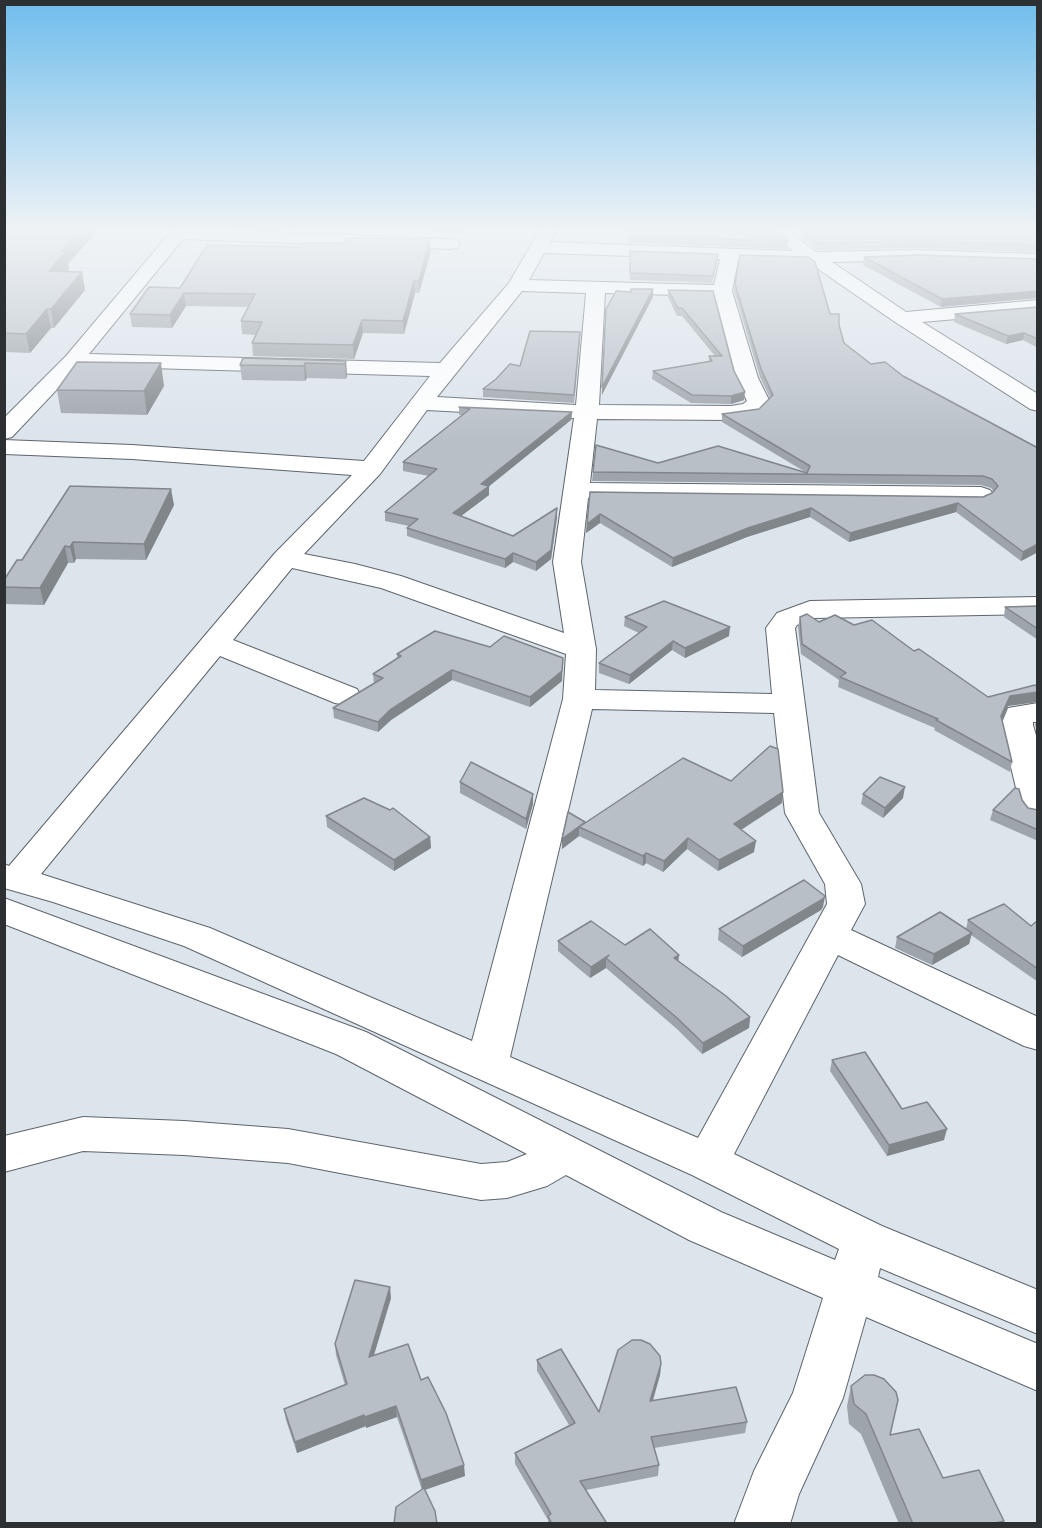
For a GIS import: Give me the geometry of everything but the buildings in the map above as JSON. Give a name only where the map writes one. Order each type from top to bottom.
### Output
[{"type":"street","points":[[4,432],[73,360],[124,299]]},
{"type":"street","points":[[9,889],[285,559],[371,469],[446,370],[505,299]]},
{"type":"street","points":[[487,1064],[579,699],[581,649],[567,562],[587,412],[595,299]]},
{"type":"street","points":[[421,403],[587,412],[731,413],[750,410],[759,402],[747,378],[724,299]]},
{"type":"street","points":[[875,299],[1036,401]]},
{"type":"street","points":[[902,318],[1038,306]]},
{"type":"street","points":[[73,360],[446,370]]},
{"type":"street","points":[[4,447],[132,452],[371,469]]},
{"type":"street","points":[[577,490],[981,495]]},
{"type":"street","points":[[285,559],[355,572],[391,582],[581,649]]},
{"type":"street","points":[[708,1162],[846,904],[843,884],[802,813],[780,628],[787,619],[810,610],[1038,605]]},
{"type":"street","points":[[214,643],[346,696]]},
{"type":"street","points":[[579,699],[789,704]]},
{"type":"street","points":[[1038,712],[1019,715],[1017,725],[1038,809]]},
{"type":"street","points":[[9,889],[66,893],[197,937],[708,1162],[865,1240],[1038,1313]]},
{"type":"street","points":[[9,889],[351,1043],[705,1226],[1038,1368]]},
{"type":"street","points":[[830,935],[1038,1035]]},
{"type":"street","points":[[4,1154],[83,1134],[184,1138],[288,1146],[481,1182],[507,1180],[531,1173],[566,1154]]},
{"type":"street","points":[[762,1524],[773,1490],[817,1398],[865,1240]]}]
